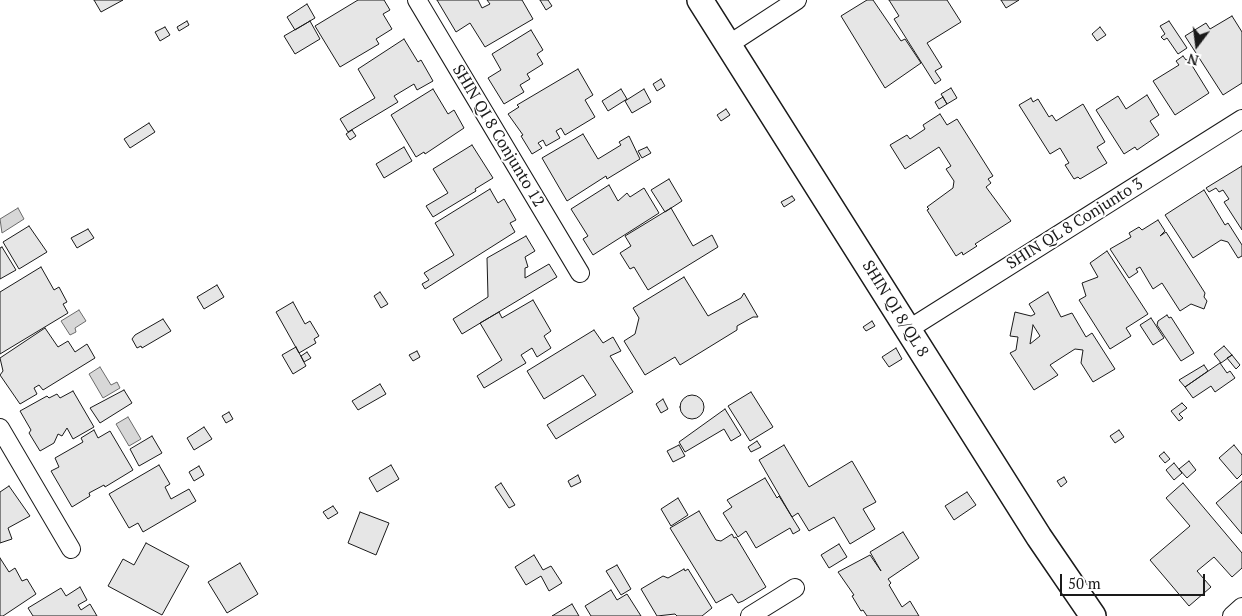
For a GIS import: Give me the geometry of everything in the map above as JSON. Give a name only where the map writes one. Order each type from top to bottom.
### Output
[{"type":"street","name":"SHIN QI 8 Conjunto 12","points":[[417,0],[580,273]]},
{"type":"street","name":"SHIN QI 8/QL 8","points":[[700,0],[1039,537],[1093,616]]},
{"type":"street","points":[[728,45],[797,0]]},
{"type":"street","name":"SHIN QL 8 Conjunto 3","points":[[909,329],[1242,119]]},
{"type":"street","points":[[0,428],[71,549]]},
{"type":"street","points":[[750,616],[795,588]]},
{"type":"street","points":[[1232,616],[1242,607]]},
{"type":"shaded area","points":[[18,208],[24,219],[2,233],[0,219]]},
{"type":"shaded area","points":[[79,310],[86,321],[75,328],[76,332],[70,335],[61,321]]},
{"type":"shaded area","points":[[100,367],[111,385],[117,382],[120,388],[103,398],[89,374]]},
{"type":"shaded area","points":[[128,417],[141,439],[129,446],[116,424]]},
{"type":"building","points":[[94,0],[123,0],[101,12]]},
{"type":"building","points":[[358,0],[384,0],[390,10],[383,14],[392,29],[376,39],[379,44],[340,67],[315,26]]},
{"type":"building","points":[[437,0],[478,0],[482,8],[490,4],[487,0],[522,0],[533,19],[485,47],[470,23],[456,32]]},
{"type":"building","points":[[540,0],[548,0],[552,6],[546,10]]},
{"type":"building","points":[[867,0],[873,0],[901,41],[905,39],[921,63],[885,88],[841,16]]},
{"type":"building","points":[[889,0],[947,0],[961,22],[927,43],[942,67],[935,71],[941,80],[935,84],[894,19],[899,16]]},
{"type":"building","points":[[1001,0],[1019,0],[1006,8]]},
{"type":"building","points":[[307,4],[315,18],[295,30],[287,17]]},
{"type":"building","points":[[1232,16],[1242,32],[1242,83],[1223,95],[1185,36],[1206,23],[1210,29]]},
{"type":"building","points":[[187,21],[189,25],[179,31],[177,27]]},
{"type":"building","points":[[310,21],[320,39],[295,54],[284,36]]},
{"type":"building","points":[[1169,21],[1187,48],[1178,54],[1167,38],[1164,40],[1161,37],[1165,34],[1160,26]]},
{"type":"building","points":[[165,27],[170,35],[160,41],[155,32]]},
{"type":"building","points":[[1100,27],[1106,35],[1097,41],[1092,34]]},
{"type":"building","points":[[531,30],[543,50],[537,54],[543,64],[527,74],[530,79],[520,85],[524,92],[504,104],[488,78],[501,70],[492,54]]},
{"type":"building","points":[[404,39],[418,62],[421,60],[433,81],[417,90],[414,84],[394,96],[398,102],[348,132],[340,119],[375,98],[358,69]]},
{"type":"building","points":[[1183,56],[1186,60],[1188,59],[1209,93],[1175,115],[1153,81],[1179,65],[1176,61]]},
{"type":"building","points":[[578,69],[593,95],[585,100],[595,117],[565,135],[561,128],[556,131],[560,138],[546,146],[543,140],[538,143],[542,148],[532,154],[521,136],[523,135],[508,114],[519,107],[517,105]]},
{"type":"building","points":[[661,79],[665,86],[657,91],[653,84]]},
{"type":"building","points":[[951,88],[957,98],[947,104],[941,94]]},
{"type":"building","points":[[433,89],[448,114],[454,110],[464,128],[425,154],[424,152],[416,157],[391,115]]},
{"type":"building","points":[[621,89],[627,99],[608,111],[602,101]]},
{"type":"building","points":[[644,89],[651,102],[632,113],[625,101]]},
{"type":"building","points":[[1147,95],[1159,115],[1150,121],[1159,135],[1137,150],[1135,147],[1124,154],[1096,110],[1118,96],[1126,109]]},
{"type":"building","points":[[943,97],[947,104],[939,109],[935,102]]},
{"type":"building","points":[[1031,98],[1033,102],[1038,99],[1049,117],[1052,115],[1056,121],[1083,104],[1105,142],[1097,147],[1107,163],[1080,179],[1078,177],[1074,179],[1065,165],[1069,163],[1060,148],[1050,154],[1019,105]]},
{"type":"building","points":[[726,109],[730,115],[721,121],[717,115]]},
{"type":"building","points":[[940,114],[947,125],[957,119],[993,176],[988,179],[991,183],[986,187],[1011,221],[975,244],[977,246],[963,255],[962,252],[956,256],[927,210],[929,209],[927,207],[953,188],[954,181],[946,169],[951,166],[939,147],[905,169],[890,145],[907,135],[910,139],[925,129],[923,125]]},
{"type":"building","points":[[149,123],[155,132],[130,148],[124,139]]},
{"type":"building","points":[[352,130],[356,136],[350,140],[346,134]]},
{"type":"building","points":[[583,134],[598,159],[621,145],[619,142],[629,136],[640,159],[607,179],[606,176],[567,201],[542,158]]},
{"type":"building","points":[[472,145],[493,178],[475,189],[476,191],[433,217],[426,206],[448,193],[433,169]]},
{"type":"building","points":[[404,147],[412,161],[384,178],[376,164]]},
{"type":"building","points":[[647,147],[651,153],[642,158],[638,151]]},
{"type":"building","points":[[1242,166],[1242,230],[1224,202],[1229,199],[1223,190],[1219,192],[1216,188],[1209,192],[1206,188]]},
{"type":"building","points":[[669,179],[682,201],[665,212],[651,190]]},
{"type":"building","points":[[609,185],[618,201],[627,193],[630,197],[644,188],[659,213],[593,255],[583,239],[588,236],[571,209]]},
{"type":"building","points":[[490,189],[498,203],[504,199],[516,220],[510,223],[515,232],[425,289],[422,284],[429,280],[424,273],[454,255],[435,223]]},
{"type":"building","points":[[1204,190],[1225,225],[1228,223],[1242,245],[1242,256],[1238,258],[1228,242],[1221,240],[1193,258],[1165,215]]},
{"type":"building","points":[[792,196],[795,200],[784,207],[781,202]]},
{"type":"building","points":[[671,208],[693,246],[712,235],[718,247],[648,290],[634,267],[630,269],[620,253],[631,246],[625,236]]},
{"type":"building","points":[[1158,220],[1165,231],[1160,236],[1166,232],[1205,293],[1204,297],[1207,301],[1204,309],[1191,304],[1180,311],[1162,283],[1153,289],[1140,267],[1136,269],[1138,272],[1129,278],[1110,249],[1131,237],[1129,233],[1139,227],[1142,230]]},
{"type":"building","points":[[29,226],[47,252],[19,269],[3,242]]},
{"type":"building","points":[[88,229],[94,238],[77,248],[71,238]]},
{"type":"building","points":[[526,236],[535,251],[525,257],[528,267],[525,268],[525,278],[549,264],[557,277],[462,334],[453,319],[488,297],[487,258]]},
{"type":"building","points":[[2,247],[16,270],[0,279],[0,248]]},
{"type":"building","points":[[1107,251],[1148,314],[1126,328],[1131,336],[1110,349],[1079,300],[1086,296],[1082,283],[1098,277],[1090,263]]},
{"type":"building","points":[[41,267],[54,290],[59,287],[67,302],[63,304],[68,313],[0,354],[0,292]]},
{"type":"building","points":[[684,277],[708,316],[741,298],[744,293],[758,317],[753,317],[737,326],[737,330],[680,365],[675,357],[645,375],[624,341],[635,334],[639,318],[633,308]]},
{"type":"building","points":[[217,285],[224,297],[204,309],[197,297]]},
{"type":"building","points":[[380,292],[388,304],[381,308],[374,296]]},
{"type":"building","points":[[1048,292],[1061,317],[1072,313],[1086,337],[1092,333],[1115,369],[1093,382],[1081,363],[1083,350],[1075,349],[1050,365],[1058,375],[1034,390],[1010,353],[1016,350],[1018,337],[1010,336],[1015,312],[1031,316],[1035,314],[1029,304]],"holes":[[[1033,325],[1040,336],[1030,344]]]},
{"type":"building","points":[[533,300],[551,331],[544,336],[551,348],[537,357],[532,348],[521,355],[526,363],[484,388],[477,376],[502,360],[480,323],[499,312],[502,318]]},
{"type":"building","points":[[293,302],[305,324],[310,321],[319,336],[314,339],[316,343],[299,353],[276,312]]},
{"type":"building","points":[[1167,315],[1169,318],[1171,317],[1194,353],[1181,361],[1157,325],[1158,321]]},
{"type":"building","points":[[1151,318],[1164,338],[1153,345],[1140,325]]},
{"type":"building","points":[[163,319],[171,331],[142,348],[141,346],[137,348],[132,339],[135,335]]},
{"type":"building","points":[[872,321],[875,326],[866,331],[863,327]]},
{"type":"building","points":[[45,328],[58,347],[68,341],[75,352],[87,344],[95,358],[43,390],[39,385],[34,388],[37,394],[20,404],[0,375],[3,371],[0,358]]},
{"type":"building","points":[[594,330],[603,343],[613,337],[621,351],[610,356],[633,392],[556,439],[547,425],[596,395],[583,375],[544,399],[527,371]]},
{"type":"building","points":[[1224,346],[1232,355],[1221,363],[1214,354]]},
{"type":"building","points":[[296,347],[306,366],[293,374],[282,355]]},
{"type":"building","points":[[896,348],[902,359],[889,367],[882,357]]},
{"type":"building","points":[[417,351],[420,357],[413,361],[409,355]]},
{"type":"building","points":[[307,352],[311,358],[304,362],[301,356]]},
{"type":"building","points":[[1232,355],[1240,365],[1236,369],[1227,358]]},
{"type":"building","points":[[1220,363],[1227,373],[1230,371],[1235,378],[1215,392],[1211,386],[1193,398],[1185,387]]},
{"type":"building","points":[[1204,365],[1208,371],[1185,387],[1179,380]]},
{"type":"building","points":[[380,384],[386,394],[358,410],[352,401]]},
{"type":"building","points":[[124,390],[132,403],[100,423],[90,408]]},
{"type":"building","points":[[73,391],[94,427],[73,439],[67,428],[62,436],[58,434],[54,443],[40,451],[29,433],[31,430],[20,411],[47,396],[49,398],[57,394],[60,398]]},
{"type":"building","points":[[751,392],[773,427],[750,441],[728,406]]},
{"type":"building","points":[[692,395],[701,398],[704,407],[701,416],[692,419],[683,416],[680,407],[683,398]]},
{"type":"building","points":[[663,399],[668,409],[661,413],[656,404]]},
{"type":"building","points":[[1182,403],[1187,408],[1179,414],[1183,418],[1179,421],[1171,411]]},
{"type":"building","points":[[725,409],[741,435],[731,441],[724,429],[685,452],[679,442]]},
{"type":"building","points":[[229,412],[233,419],[226,423],[222,416]]},
{"type":"building","points":[[204,427],[212,439],[194,450],[187,438]]},
{"type":"building","points":[[94,430],[98,438],[110,431],[133,470],[105,487],[104,485],[89,493],[90,496],[72,507],[51,471],[59,467],[55,458],[83,442],[81,438]]},
{"type":"building","points":[[1119,430],[1124,437],[1115,443],[1110,436]]},
{"type":"building","points":[[152,436],[162,453],[139,466],[130,449]]},
{"type":"building","points":[[757,441],[761,447],[751,452],[748,447]]},
{"type":"building","points":[[679,445],[685,456],[673,462],[667,451]]},
{"type":"building","points":[[784,445],[809,487],[852,461],[876,502],[863,509],[875,529],[850,544],[834,517],[809,531],[798,513],[792,517],[759,460]]},
{"type":"building","points":[[1234,445],[1242,455],[1242,474],[1237,479],[1219,458]]},
{"type":"building","points":[[1164,452],[1170,459],[1165,463],[1159,456]]},
{"type":"building","points":[[1189,461],[1196,470],[1187,478],[1179,469]]},
{"type":"building","points":[[1174,463],[1182,473],[1174,480],[1166,470]]},
{"type":"building","points":[[159,465],[170,484],[165,487],[171,499],[189,489],[196,501],[143,532],[138,523],[129,528],[109,494]]},
{"type":"building","points":[[391,465],[399,479],[377,492],[369,478]]},
{"type":"building","points":[[199,466],[204,475],[194,481],[189,472]]},
{"type":"building","points":[[578,475],[581,482],[571,487],[568,481]]},
{"type":"building","points":[[1064,477],[1067,482],[1061,487],[1057,481]]},
{"type":"building","points":[[765,478],[777,498],[779,496],[800,530],[793,534],[790,528],[756,548],[746,531],[738,537],[723,513],[732,507],[727,500]]},
{"type":"building","points":[[1242,481],[1242,534],[1216,503]]},
{"type":"building","points":[[501,483],[515,505],[509,508],[495,487]]},
{"type":"building","points":[[1183,483],[1242,553],[1242,568],[1232,577],[1214,557],[1197,571],[1211,587],[1189,606],[1150,560],[1190,526],[1166,498]]},
{"type":"building","points":[[9,486],[30,516],[8,528],[12,539],[0,543],[0,492]]},
{"type":"building","points":[[967,492],[976,505],[954,520],[945,506]]},
{"type":"building","points":[[678,498],[688,515],[671,526],[661,509]]},
{"type":"building","points":[[333,506],[338,513],[328,519],[323,512]]},
{"type":"building","points":[[699,511],[716,540],[721,541],[732,534],[734,538],[736,537],[766,587],[738,603],[732,594],[716,603],[670,528]]},
{"type":"building","points":[[360,512],[389,523],[376,555],[348,543]]},
{"type":"building","points":[[903,532],[919,558],[888,579],[891,583],[889,585],[902,607],[910,601],[919,616],[867,616],[863,610],[861,611],[852,596],[854,595],[838,572],[870,555],[881,571],[870,552]]},
{"type":"building","points":[[146,543],[189,566],[162,615],[108,586],[123,559],[134,565]]},
{"type":"building","points":[[839,544],[847,557],[829,568],[821,555]]},
{"type":"building","points":[[534,555],[543,570],[551,566],[562,583],[549,591],[541,576],[526,585],[515,567]]},
{"type":"building","points":[[0,558],[9,572],[15,568],[22,581],[27,579],[36,594],[3,616],[0,616]]},
{"type":"building","points":[[240,563],[258,594],[227,613],[208,582]]},
{"type":"building","points":[[617,565],[631,589],[621,595],[606,571]]},
{"type":"building","points":[[684,569],[685,571],[688,569],[712,608],[702,616],[677,616],[675,614],[657,616],[641,589],[663,576],[668,578]]},
{"type":"building","points":[[80,587],[87,600],[78,605],[81,610],[90,604],[97,616],[33,616],[28,608],[61,588],[66,596]]},
{"type":"building","points":[[611,590],[617,600],[627,594],[641,616],[591,616],[585,606]]},
{"type":"building","points":[[572,604],[579,616],[552,616]]}]
